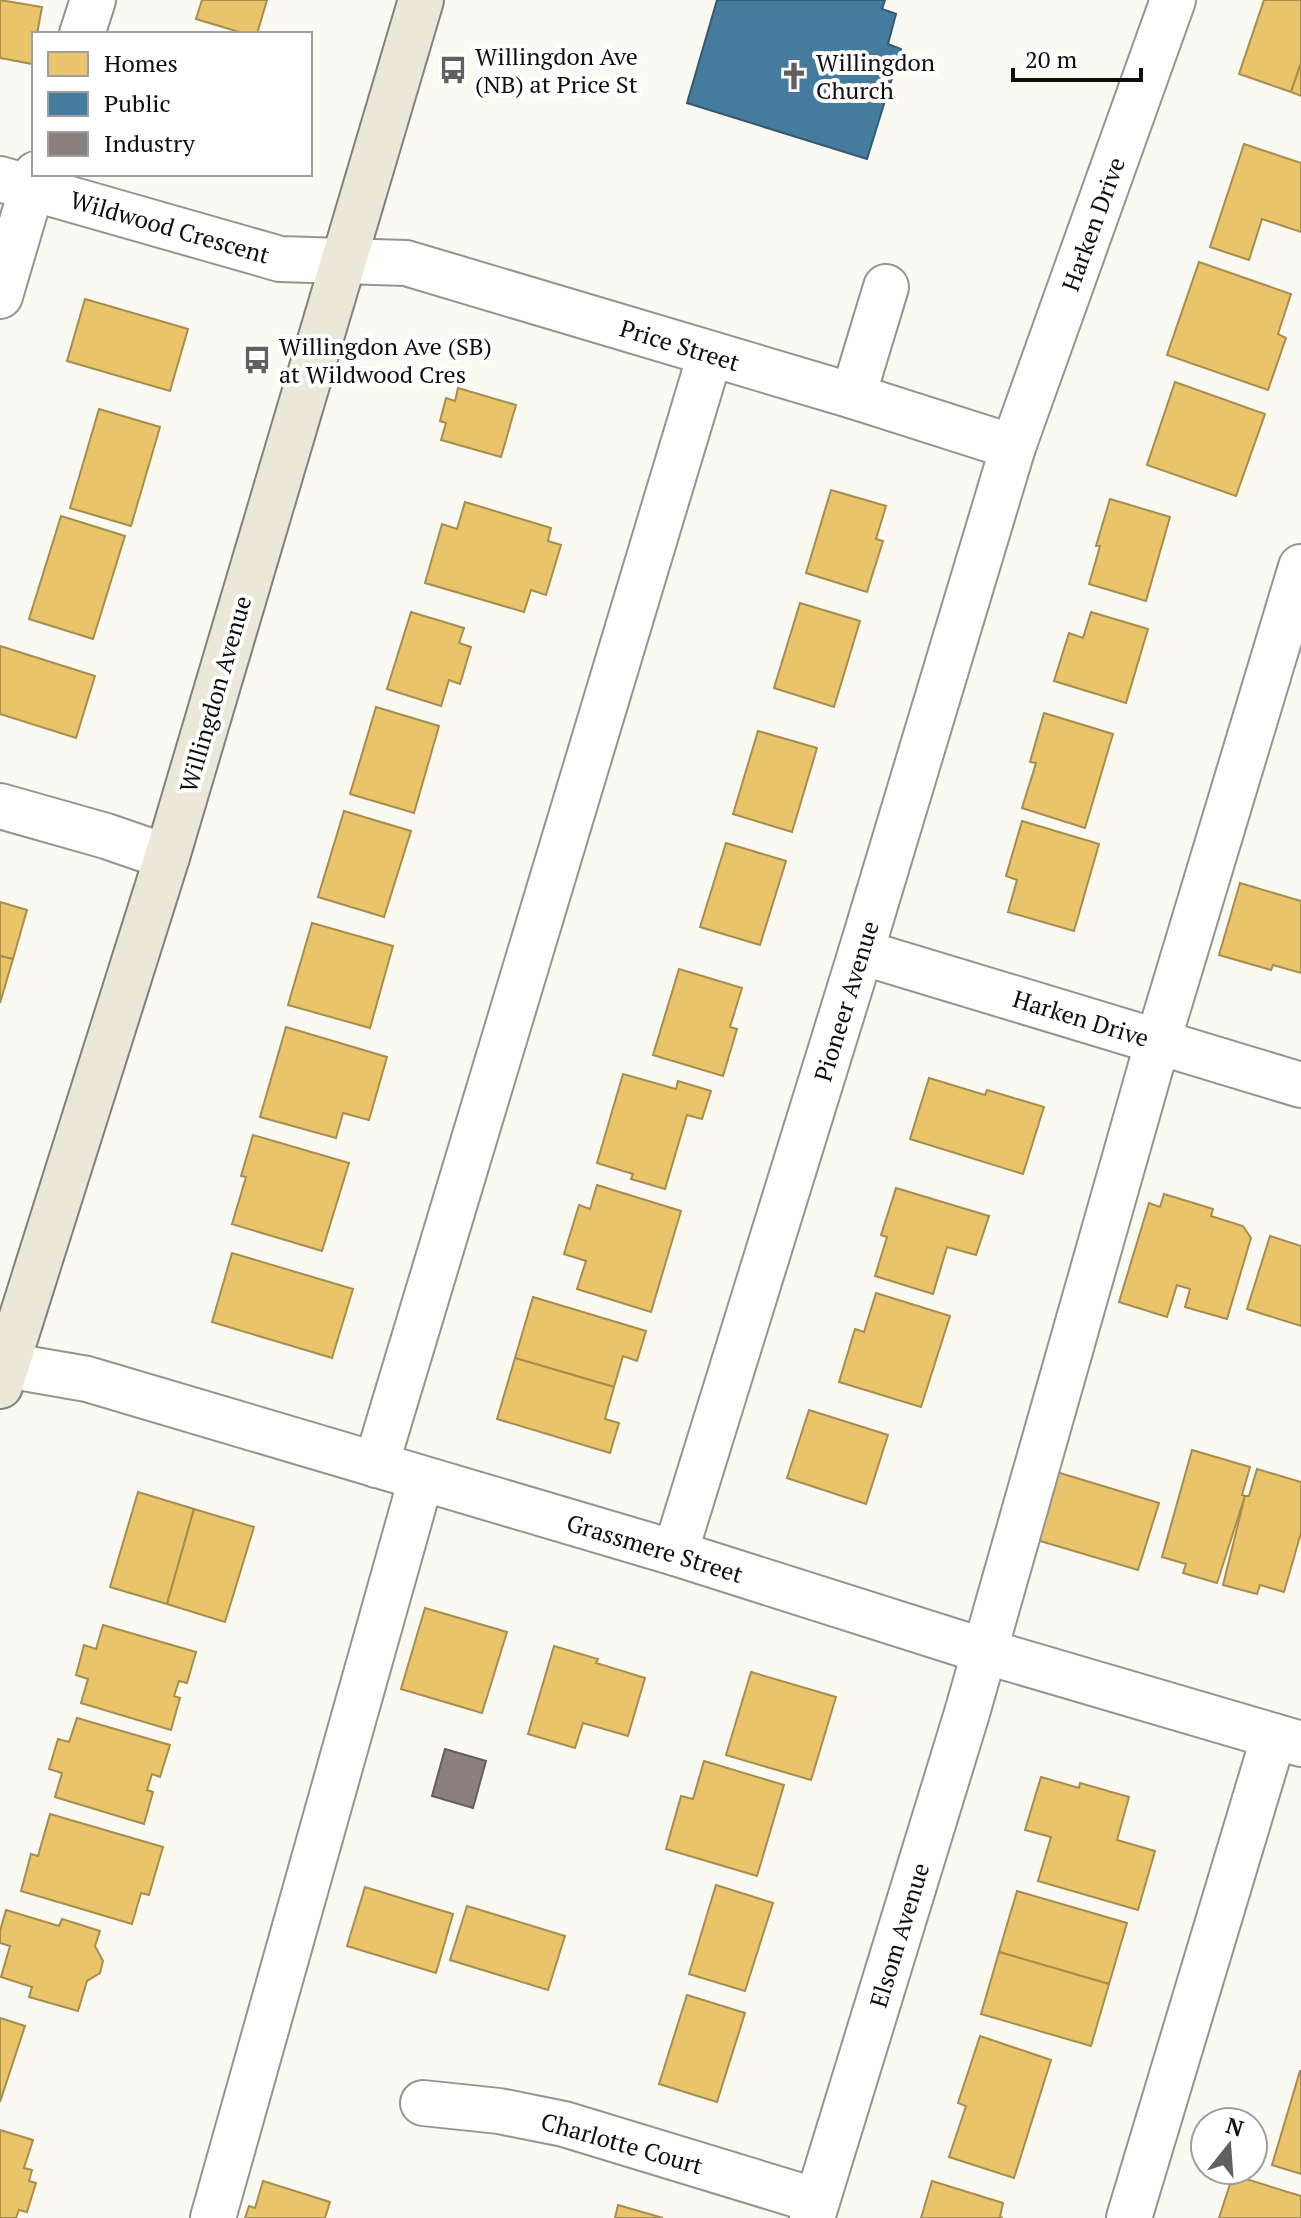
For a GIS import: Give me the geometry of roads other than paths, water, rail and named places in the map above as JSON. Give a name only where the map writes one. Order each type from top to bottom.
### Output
[{"type":"main road","name":"Willingdon Avenue","points":[[2,1371],[167,857],[421,0]]},
{"type":"street","points":[[83,32],[93,0]]},
{"type":"street","name":"Harken Drive","points":[[1013,447],[1173,0]]},
{"type":"street","points":[[0,296],[22,180]]},
{"type":"street","name":"Wildwood Crescent","points":[[22,180],[280,259],[343,260]]},
{"type":"street","name":"Price Street","points":[[343,260],[406,263],[1013,447]]},
{"type":"street","points":[[853,396],[886,287]]},
{"type":"street","points":[[376,1465],[710,355]]},
{"type":"street","name":"Pioneer Avenue","points":[[675,1553],[1013,447]]},
{"type":"street","name":"Elsom Avenue","points":[[815,2209],[984,1651],[1158,1041],[1301,567]]},
{"type":"street","points":[[0,806],[167,857]]},
{"type":"street","name":"Harken Drive","points":[[861,952],[1301,1085]]},
{"type":"street","name":"Grassmere Street","points":[[2,1371],[87,1379],[675,1553],[984,1651],[1288,1740]]},
{"type":"street","points":[[213,2218],[421,1479]]},
{"type":"street","points":[[1129,2218],[1288,1740]]},
{"type":"street","name":"Charlotte Court","points":[[423,2103],[499,2111],[564,2124],[815,2209]]},
{"type":"place","name":"Willingdon Ave (NB) at Price St","points":[[453,70]]},
{"type":"place","name":"Willingdon Church","points":[[794,76]]},
{"type":"place","name":"Willingdon Ave (SB) at Wildwood Cres","points":[[257,360]]}]
